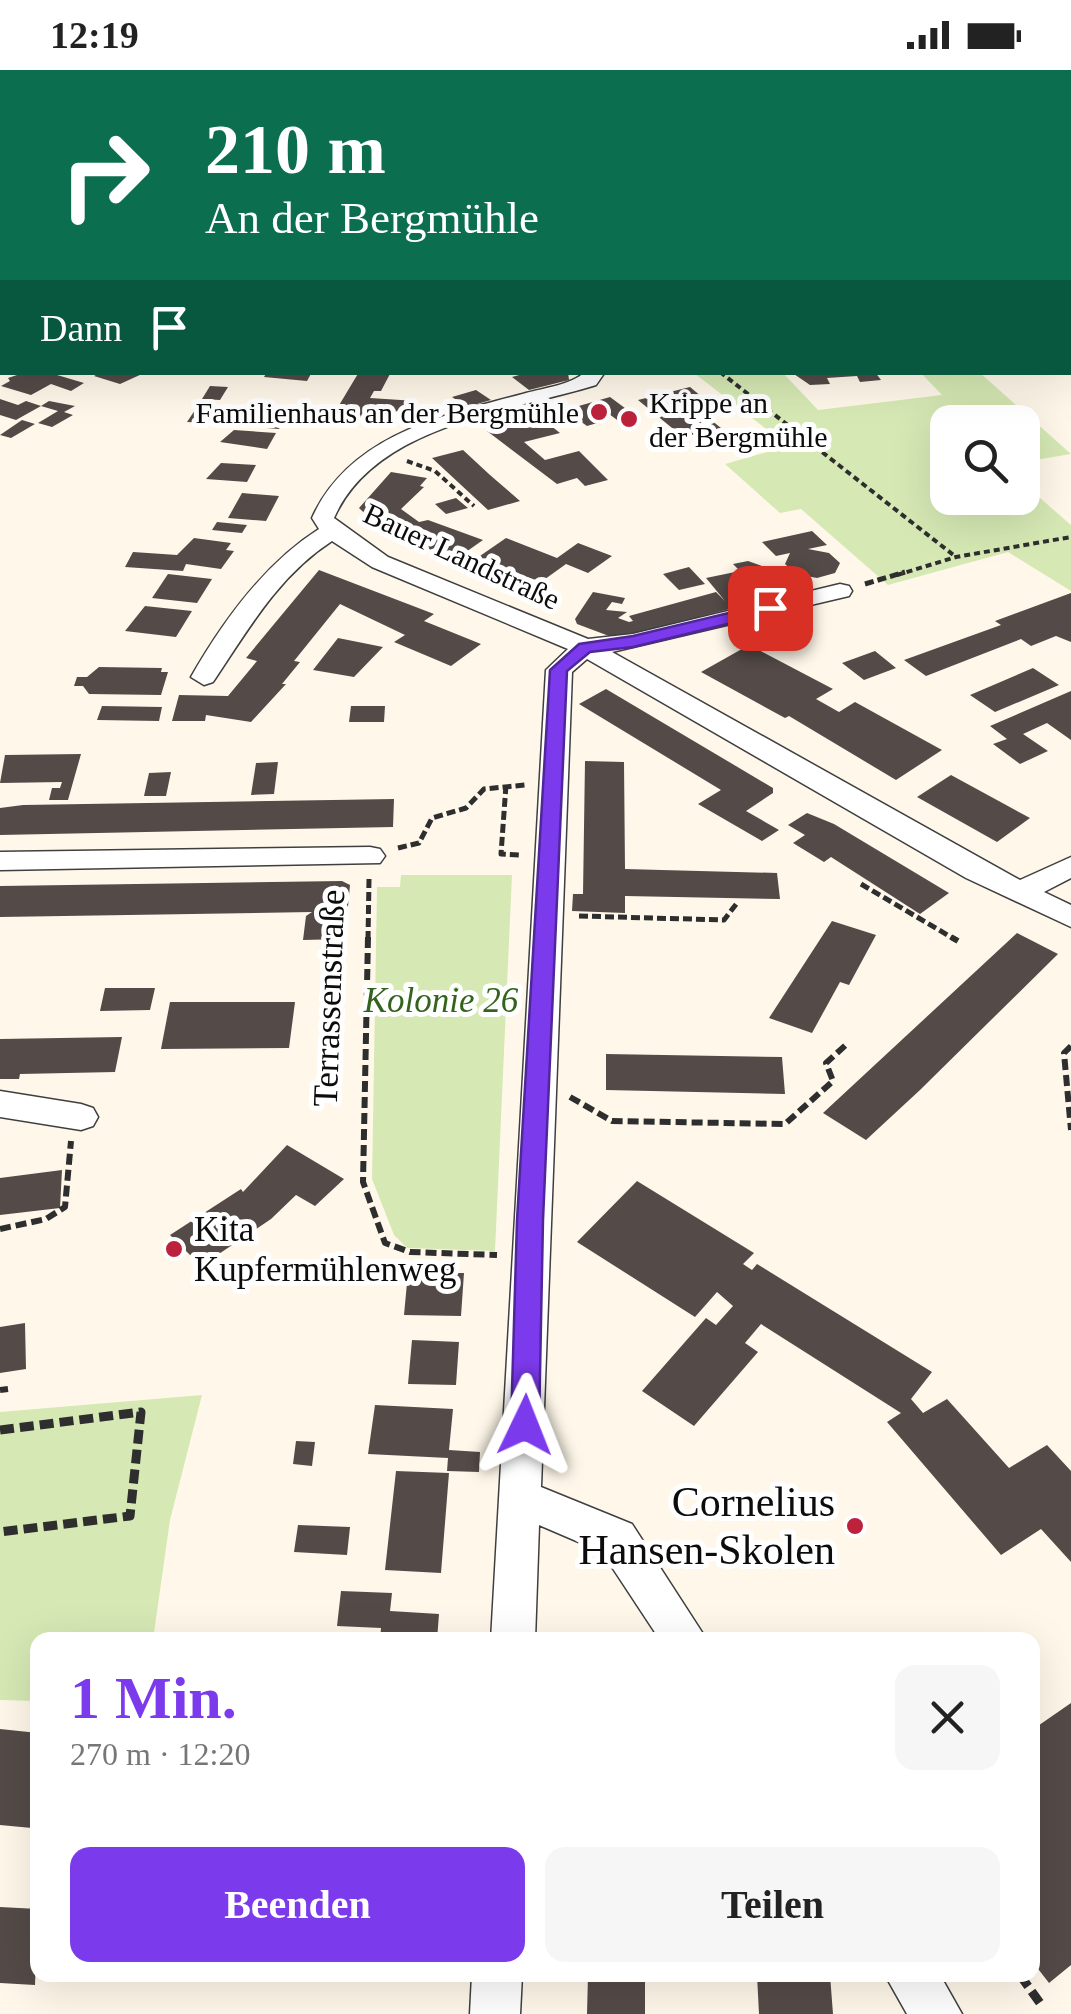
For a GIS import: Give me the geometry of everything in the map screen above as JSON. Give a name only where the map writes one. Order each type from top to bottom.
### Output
[{"type":"street","name":"Bauer Landstraße","points":[[592,375],[589,380],[480,412],[384,450],[354,471],[326,504],[323,518],[332,531],[380,562],[585,648],[1019,893],[1071,917]]},
{"type":"street","points":[[204,677],[225,636],[312,541],[332,531]]},
{"type":"street","points":[[514,1632],[528,1256],[558,670],[585,648],[633,642],[840,591]]},
{"type":"street","name":"Terrassenstraße","points":[[0,860],[370,856]]},
{"type":"street","points":[[1019,893],[1071,866]]},
{"type":"street","points":[[0,1104],[80,1117]]},
{"type":"street","points":[[522,1499],[617,1538],[680,1632]]},
{"type":"street","points":[[495,2014],[497,1982]]},
{"type":"street","points":[[915,1982],[937,2014]]},
{"type":"path","points":[[724,375],[956,558]]},
{"type":"path","points":[[384,450],[435,471],[474,506]]},
{"type":"path","points":[[840,591],[956,558],[1071,536]]},
{"type":"path","points":[[370,856],[419,843],[432,818],[466,808],[484,789],[506,785],[501,854]]},
{"type":"path","name":"Terrassenstraße","points":[[370,856],[363,1182],[384,1243],[410,1252],[528,1256]]},
{"type":"path","points":[[861,884],[958,941]]},
{"type":"path","points":[[548,915],[724,920],[737,903]]},
{"type":"path","points":[[537,1079],[612,1120],[785,1124],[832,1082],[826,1063],[848,1043]]},
{"type":"path","points":[[1071,1046],[1064,1053],[1071,1130]]},
{"type":"path","points":[[0,1229],[54,1216],[67,1208],[72,1198],[71,1144],[80,1117]]},
{"type":"path","points":[[0,1430],[141,1412],[130,1516],[0,1532]]},
{"type":"path","points":[[1025,1982],[1040,2002]]},
{"type":"green space","points":[[697,375],[785,375],[818,410],[942,395],[923,375],[982,375],[1016,405],[930,405],[930,515],[1040,515],[1040,498],[1071,525],[1071,591],[1008,552],[888,585],[801,509],[780,513],[725,464],[788,446]]},
{"type":"green space","points":[[1040,426],[1071,454],[1040,459]]},
{"type":"green space","name":"Kolonie 26","points":[[401,875],[512,875],[495,1251],[407,1248],[394,1235],[372,1179],[377,887],[400,887]]},
{"type":"green space","points":[[202,1395],[170,1520],[154,1632],[30,1632],[30,1701],[0,1700],[0,1412]]},
{"type":"building","points":[[57,375],[84,383],[71,391],[51,384],[31,395],[1,386],[10,381],[8,378]]},
{"type":"building","points":[[96,375],[140,375],[120,384]]},
{"type":"building","points":[[265,375],[310,375],[307,381]]},
{"type":"building","points":[[357,375],[389,375],[381,391],[374,391],[370,398],[416,401],[413,408],[393,412],[388,421],[341,418],[344,407],[338,407]]},
{"type":"building","points":[[568,375],[569,380],[529,390],[512,377]]},
{"type":"building","points":[[795,375],[877,375],[881,380],[860,382],[857,376],[827,378],[830,384],[810,385]]},
{"type":"building","points":[[210,386],[228,387],[220,400],[202,399]]},
{"type":"building","points":[[690,387],[708,402],[685,407],[703,422],[711,420],[721,428],[683,437],[638,400]]},
{"type":"building","points":[[476,390],[491,400],[467,407],[452,397]]},
{"type":"building","name":"Familienhaus an der Bergmühle","points":[[610,397],[641,420],[624,425],[609,414],[598,417],[604,421],[587,426],[565,410]]},
{"type":"building","points":[[0,399],[41,406],[16,420],[0,415]]},
{"type":"building","points":[[49,401],[75,406],[64,412],[73,415],[52,427],[38,423],[58,411],[41,406]]},
{"type":"building","points":[[199,404],[218,405],[207,423],[187,422]]},
{"type":"building","points":[[254,406],[290,409],[279,429],[242,426]]},
{"type":"building","points":[[540,417],[560,433],[524,442],[545,460],[579,451],[608,480],[585,486],[577,478],[557,484],[487,431]]},
{"type":"building","points":[[22,420],[35,424],[11,438],[0,435]]},
{"type":"building","points":[[234,430],[276,433],[267,449],[220,442]]},
{"type":"building","points":[[463,450],[520,501],[488,510],[432,458]]},
{"type":"building","points":[[221,463],[256,465],[247,482],[206,479]]},
{"type":"building","points":[[391,472],[427,478],[420,486],[424,487],[401,509],[419,522],[428,520],[483,540],[456,559],[384,532],[359,508]]},
{"type":"building","points":[[242,493],[279,496],[266,521],[228,518]]},
{"type":"building","points":[[456,498],[468,508],[446,514],[435,504]]},
{"type":"building","points":[[217,522],[247,525],[242,533],[212,530]]},
{"type":"building","points":[[812,531],[827,545],[808,549],[829,553],[840,563],[835,573],[817,578],[796,574],[785,564],[790,553],[776,556],[762,542]]},
{"type":"building","points":[[194,538],[231,543],[226,550],[234,551],[221,569],[186,564],[183,571],[125,567],[133,552],[177,555]]},
{"type":"building","points":[[506,538],[557,558],[578,543],[612,556],[588,573],[566,564],[541,582],[477,558]]},
{"type":"building","points":[[748,561],[762,566],[778,583],[731,594],[740,594],[748,604],[617,639],[577,624],[575,619],[593,592],[625,598],[622,604],[612,602],[606,610],[627,612],[618,618],[629,622],[633,621],[629,616],[716,592],[725,601],[706,578],[740,571],[733,564]]},
{"type":"building","points":[[689,567],[705,584],[679,590],[663,574]]},
{"type":"building","points":[[319,570],[434,614],[424,621],[481,644],[451,666],[394,642],[405,635],[340,604],[294,661],[300,662],[282,684],[286,684],[251,722],[206,715],[205,721],[172,721],[179,695],[228,696],[257,661],[246,658]]},
{"type":"building","points":[[168,574],[212,579],[197,603],[152,598]]},
{"type":"building","points":[[1071,593],[1071,642],[1056,636],[1031,646],[1021,639],[926,676],[904,660],[1001,625],[995,621]]},
{"type":"building","points":[[145,606],[192,611],[176,637],[125,631]]},
{"type":"building","points":[[338,638],[383,647],[354,677],[313,670]]},
{"type":"building","points":[[749,645],[833,689],[816,699],[839,712],[855,702],[942,750],[896,780],[789,716],[785,718],[701,672]]},
{"type":"building","points":[[875,651],[896,668],[864,680],[842,663]]},
{"type":"building","points":[[99,667],[162,668],[161,672],[168,672],[161,695],[89,694],[83,686],[74,686],[77,677],[87,677]]},
{"type":"building","points":[[1033,668],[1059,685],[995,712],[970,695]]},
{"type":"building","points":[[606,689],[773,788],[773,793],[746,811],[779,830],[762,841],[698,804],[721,790],[579,704]]},
{"type":"building","points":[[1071,691],[1071,740],[1047,723],[1023,734],[1048,751],[1020,764],[993,744],[1007,739],[990,726]]},
{"type":"building","points":[[102,706],[162,707],[159,721],[97,720]]},
{"type":"building","points":[[351,706],[385,706],[384,722],[349,722]]},
{"type":"building","points":[[81,754],[68,800],[49,800],[52,788],[60,788],[62,782],[0,783],[5,755]]},
{"type":"building","points":[[585,761],[624,762],[625,869],[777,873],[780,899],[625,896],[625,913],[572,911],[573,894],[583,894]]},
{"type":"building","points":[[278,762],[274,794],[251,795],[256,763]]},
{"type":"building","points":[[171,772],[166,796],[144,796],[149,773]]},
{"type":"building","points":[[951,775],[1030,818],[997,842],[917,797]]},
{"type":"building","points":[[394,799],[393,827],[0,835],[0,808],[23,805]]},
{"type":"building","points":[[807,813],[834,824],[949,893],[920,914],[831,857],[824,862],[793,843],[805,835],[788,825]]},
{"type":"building","points":[[342,881],[350,885],[345,939],[303,940],[306,916],[312,912],[0,917],[0,886]]},
{"type":"building","points":[[832,921],[876,935],[849,985],[840,982],[812,1033],[769,1018]]},
{"type":"building","points":[[1017,933],[1058,954],[920,1090],[866,1140],[823,1113]]},
{"type":"building","points":[[105,988],[155,988],[150,1010],[100,1011]]},
{"type":"building","points":[[170,1002],[295,1002],[289,1048],[161,1049]]},
{"type":"building","points":[[122,1037],[115,1072],[20,1074],[19,1079],[0,1079],[0,1039]]},
{"type":"building","points":[[606,1054],[782,1057],[785,1094],[606,1090]]},
{"type":"building","points":[[287,1145],[344,1179],[315,1206],[296,1195],[271,1219],[201,1266],[170,1235],[241,1189],[243,1192]]},
{"type":"building","points":[[62,1170],[60,1208],[0,1215],[0,1178]]},
{"type":"building","points":[[637,1181],[754,1253],[743,1264],[752,1270],[757,1264],[932,1372],[911,1399],[923,1413],[947,1399],[1009,1468],[1047,1445],[1071,1471],[1071,1562],[1041,1529],[1001,1555],[887,1422],[901,1413],[761,1324],[745,1343],[758,1352],[694,1426],[642,1391],[706,1318],[716,1325],[733,1306],[717,1292],[695,1317],[577,1242]]},
{"type":"building","points":[[426,1263],[453,1264],[452,1273],[464,1273],[461,1316],[404,1315],[408,1272],[425,1272]]},
{"type":"building","points":[[25,1323],[26,1369],[0,1373],[0,1327]]},
{"type":"building","points":[[412,1340],[459,1342],[456,1385],[408,1384]]},
{"type":"building","points":[[375,1405],[453,1409],[449,1450],[480,1452],[479,1472],[447,1471],[448,1458],[368,1454]]},
{"type":"building","points":[[296,1441],[315,1442],[312,1466],[293,1464]]},
{"type":"building","points":[[396,1471],[449,1473],[441,1573],[385,1570]]},
{"type":"building","points":[[298,1525],[350,1527],[347,1555],[294,1552]]},
{"type":"building","points":[[341,1591],[392,1593],[390,1611],[439,1614],[438,1632],[381,1632],[381,1628],[337,1626]]},
{"type":"building","points":[[1071,1703],[1071,1965],[1049,1983],[1040,1971],[1040,1724]]},
{"type":"building","points":[[0,1729],[30,1732],[30,1828],[0,1825]]},
{"type":"building","points":[[0,1907],[30,1909],[30,1982],[35,1985],[0,1983]]},
{"type":"building","points":[[588,1982],[645,1982],[645,2014],[587,2014]]},
{"type":"building","points":[[757,1982],[831,1982],[833,2014],[759,2014]]},
{"type":"place","name":"Familienhaus an der Bergmühle","points":[[599,412]]},
{"type":"place","name":"Krippe an der Bergmühle","points":[[629,419]]},
{"type":"place","name":"Kita Kupfermühlenweg","points":[[174,1249]]},
{"type":"place","name":"Cornelius Hansen-Skolen","points":[[855,1526]]},
{"type":"route","points":[[525,1425],[528,1256],[552,856],[558,670],[585,648],[633,642],[770,608]]}]
